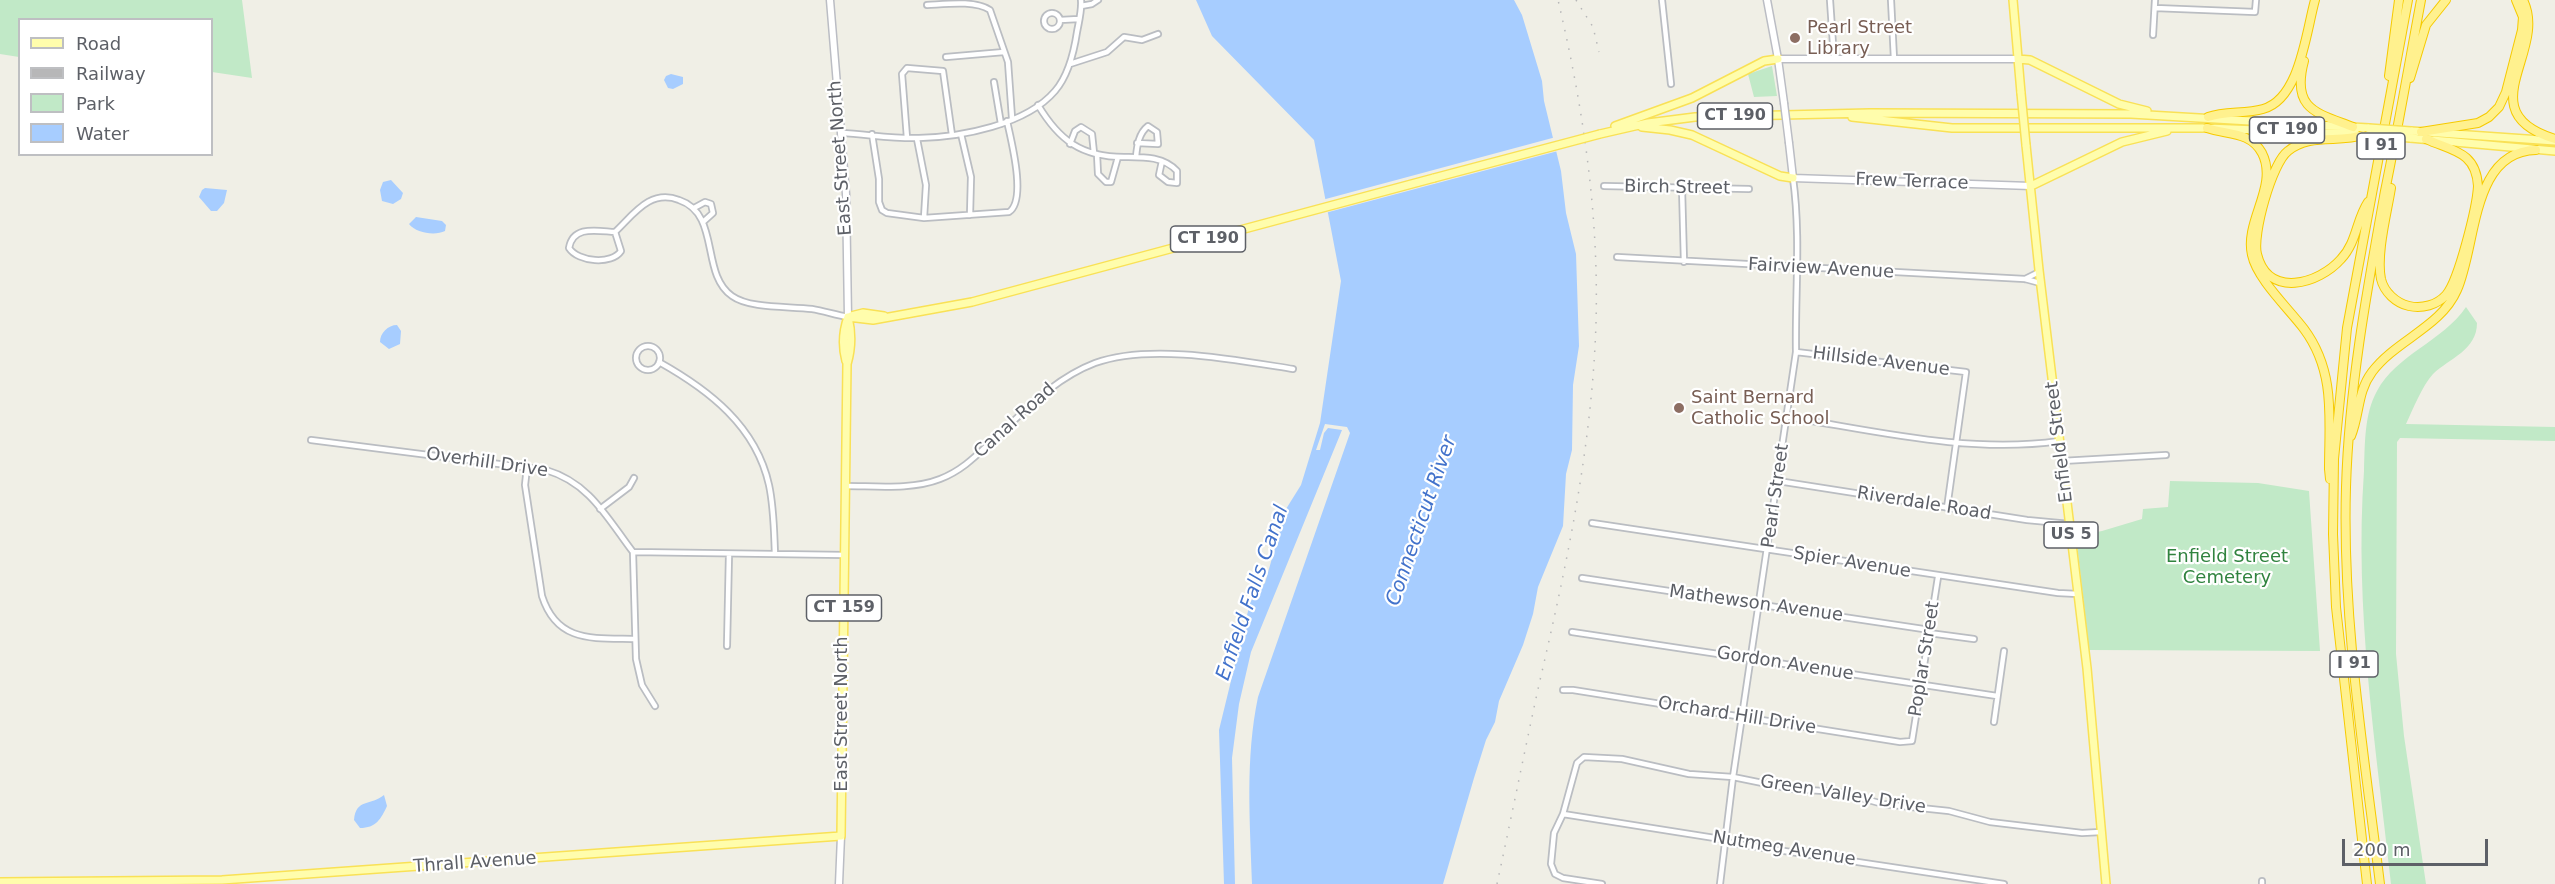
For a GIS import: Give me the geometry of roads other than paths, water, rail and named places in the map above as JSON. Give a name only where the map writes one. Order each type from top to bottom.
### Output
[{"type":"highway","points":[[2208,117],[2266,108],[2284,97],[2295,75],[2315,0]]},
{"type":"highway","points":[[2320,0],[2301,72],[2302,90],[2307,102],[2317,113],[2353,127]]},
{"type":"highway","points":[[2391,94],[2389,79],[2399,0]]},
{"type":"highway","name":"I 91","points":[[2367,884],[2337,624],[2333,487],[2345,340],[2408,0]]},
{"type":"highway","name":"I 91","points":[[2380,884],[2348,604],[2345,532],[2348,443],[2359,334],[2421,0]]},
{"type":"highway","points":[[2405,87],[2412,74],[2427,25],[2446,0]]},
{"type":"highway","points":[[2424,136],[2478,123],[2497,110],[2506,92],[2522,30],[2523,17],[2516,0]]},
{"type":"highway","points":[[2523,0],[2529,24],[2513,85],[2513,103],[2518,116],[2527,127],[2555,140]]},
{"type":"highway","points":[[2207,128],[2247,137],[2257,146],[2265,159],[2266,179],[2251,236],[2252,255],[2260,272],[2310,337],[2324,365],[2330,400],[2329,469],[2333,487]]},
{"type":"highway","points":[[2367,133],[2303,143],[2283,155],[2273,175],[2258,233],[2256,251],[2260,264],[2270,275],[2285,282],[2305,282],[2322,275],[2337,264],[2349,249],[2364,208],[2371,198]]},
{"type":"highway","points":[[2390,167],[2392,182],[2381,258],[2382,280],[2386,290],[2399,303],[2412,307],[2427,306],[2441,300],[2453,285],[2478,186],[2475,170],[2463,154],[2424,136]]},
{"type":"highway","points":[[2348,443],[2353,431],[2360,396],[2374,370],[2387,356],[2440,314],[2455,295],[2486,187],[2493,171],[2511,155],[2536,150]]},
{"type":"main road","name":"East Street North","points":[[830,0],[846,194],[848,317],[851,331],[847,364],[839,884]]},
{"type":"main road","name":"Pearl Street","points":[[1767,0],[1778,58],[1792,178]]},
{"type":"main road","name":"Enfield Street","points":[[2013,0],[2040,283],[2078,594],[2106,884]]},
{"type":"main road","points":[[1602,133],[1702,93],[1764,61],[1778,58],[2030,60],[2119,104],[2161,115]]},
{"type":"main road","name":"CT 190","points":[[1838,114],[1944,128],[2207,128],[2555,140]]},
{"type":"main road","name":"CT 190","points":[[848,317],[873,320],[981,300],[1602,133],[1633,126],[1711,116],[2161,115],[2353,127],[2367,133]]},
{"type":"main road","points":[[1633,126],[1686,134],[1782,177],[1792,178]]},
{"type":"main road","points":[[2031,186],[2122,142],[2179,128]]},
{"type":"main road","name":"CT 190","points":[[2424,136],[2555,151]]},
{"type":"main road","name":"Frew Terrace","points":[[1792,178],[2031,186]]},
{"type":"main road","name":"Thrall Avenue","points":[[0,882],[222,880],[841,836]]},
{"type":"street","points":[[841,132],[917,139],[961,134],[1010,120],[1038,105],[1056,90],[1070,64],[1081,3],[1092,4],[1098,0]]},
{"type":"street","points":[[1662,0],[1671,84]]},
{"type":"street","points":[[1830,0],[1834,59]]},
{"type":"street","points":[[1891,0],[1894,59]]},
{"type":"street","points":[[2153,36],[2155,0]]},
{"type":"street","points":[[2155,8],[2255,12],[2256,0]]},
{"type":"street","points":[[872,134],[879,179],[880,206],[887,213],[924,218],[1009,212],[1014,208],[1017,175],[1010,120],[1009,70],[990,10],[985,5],[974,2],[927,5]]},
{"type":"street","points":[[1060,20],[1079,20]]},
{"type":"street","points":[[1070,64],[1107,52],[1124,37],[1142,40],[1158,34]]},
{"type":"street","points":[[946,57],[1004,52]]},
{"type":"street","points":[[907,138],[902,74],[907,68],[943,71],[952,135]]},
{"type":"street","points":[[994,82],[1001,124]]},
{"type":"street","points":[[1038,105],[1058,134],[1071,144],[1095,154],[1162,161],[1177,171],[1177,183],[1168,182],[1159,175],[1162,161]]},
{"type":"street","points":[[1136,157],[1137,143],[1148,126],[1157,132],[1158,144],[1137,143]]},
{"type":"street","points":[[1071,144],[1075,131],[1081,127],[1092,134],[1098,174],[1106,182],[1111,182],[1114,177],[1118,157]]},
{"type":"street","points":[[961,134],[971,177],[970,214]]},
{"type":"street","points":[[917,139],[926,185],[924,218]]},
{"type":"street","name":"Pearl Street","points":[[1720,884],[1733,777],[1796,352],[1798,228],[1792,178]]},
{"type":"street","name":"Birch Street","points":[[1604,186],[1749,189]]},
{"type":"street","points":[[1682,188],[1684,262]]},
{"type":"street","points":[[615,232],[621,251],[616,258],[610,260],[580,256],[572,253],[569,248],[575,235],[580,232],[615,232],[649,200],[661,197],[687,202],[703,222],[718,277],[733,297],[750,303],[807,309],[848,317]]},
{"type":"street","points":[[694,208],[705,202],[711,204],[713,213],[703,222]]},
{"type":"street","name":"Fairview Avenue","points":[[1617,258],[2025,279],[2040,283]]},
{"type":"street","name":"Fairview Avenue","points":[[2025,279],[2039,272]]},
{"type":"street","points":[[648,346],[655,348],[660,355],[659,362],[651,369],[644,368],[637,360],[638,352],[648,346]]},
{"type":"street","name":"Hillside Avenue","points":[[1796,352],[1966,372],[1958,443]]},
{"type":"street","name":"Canal Road","points":[[845,486],[918,484],[949,475],[967,465],[1058,381],[1108,359],[1127,355],[1170,355],[1293,369]]},
{"type":"street","points":[[659,362],[703,388],[722,404],[753,444],[770,487],[775,555]]},
{"type":"street","points":[[1788,417],[1958,443],[2025,444],[2059,441]]},
{"type":"street","name":"Overhill Drive","points":[[311,440],[526,468],[565,476],[584,489],[633,552]]},
{"type":"street","points":[[1947,508],[1958,443]]},
{"type":"street","points":[[2062,461],[2166,455]]},
{"type":"street","points":[[526,468],[525,485],[542,596],[547,612],[554,621],[574,635],[635,639]]},
{"type":"street","points":[[600,509],[629,487],[634,478]]},
{"type":"street","name":"Riverdale Road","points":[[1778,481],[1947,508],[2070,524]]},
{"type":"street","name":"Spier Avenue","points":[[1592,523],[1938,576],[2078,594]]},
{"type":"street","points":[[655,706],[638,675],[633,552],[845,555]]},
{"type":"street","points":[[727,646],[729,554]]},
{"type":"street","name":"Poplar Street","points":[[1912,741],[1938,576]]},
{"type":"street","name":"Mathewson Avenue","points":[[1582,578],[1974,639]]},
{"type":"street","name":"Gordon Avenue","points":[[1572,632],[1997,696]]},
{"type":"street","points":[[1994,722],[2004,651]]},
{"type":"street","name":"Orchard Hill Drive","points":[[1563,690],[1900,742],[1912,741]]},
{"type":"street","name":"Green Valley Drive","points":[[1563,814],[1576,763],[1584,757],[1622,759],[1683,772],[1733,777],[1792,789],[1839,792],[1889,805],[1949,811],[1990,822],[2101,832]]},
{"type":"street","points":[[1563,814],[1558,821],[1551,844],[1552,868],[1563,878],[1602,884]]},
{"type":"street","name":"Nutmeg Avenue","points":[[1563,814],[1726,839],[1731,843],[2004,884]]},
{"type":"water","name":"Connecticut River","points":[[1196,0],[1514,0],[1522,15],[1542,81],[1544,101],[1561,171],[1566,213],[1576,254],[1579,346],[1573,385],[1572,450],[1566,474],[1563,526],[1538,587],[1533,614],[1523,645],[1499,701],[1495,722],[1486,740],[1443,884],[1252,884],[1250,767],[1258,697],[1350,433],[1347,427],[1325,424],[1316,450],[1320,450],[1324,433],[1328,428],[1342,430],[1251,652],[1239,704],[1232,758],[1235,884],[1224,884],[1219,730],[1250,603],[1265,583],[1286,509],[1301,485],[1320,423],[1341,281],[1314,140],[1212,36]]},
{"type":"water","points":[[671,74],[683,77],[683,84],[673,89],[668,88],[664,80]]},
{"type":"water","points":[[391,180],[403,193],[401,199],[393,204],[382,201],[380,190],[383,182]]},
{"type":"water","points":[[205,188],[227,190],[224,203],[217,211],[211,211],[199,197]]},
{"type":"water","points":[[416,217],[442,221],[446,225],[445,231],[431,233],[416,230],[409,224]]},
{"type":"water","points":[[397,325],[401,331],[400,344],[389,349],[380,342],[381,336],[388,328]]},
{"type":"water","points":[[384,795],[387,806],[380,819],[366,828],[360,828],[354,820],[358,808]]},
{"type":"railway","points":[[1497,884],[1568,553],[1583,462],[1594,370],[1596,282],[1592,201],[1582,120],[1558,0]]},
{"type":"railway","points":[[1576,0],[1593,27],[1599,52]]},
{"type":"place","name":"Pearl Street Library","points":[[1795,38]]},
{"type":"place","name":"Saint Bernard Catholic School","points":[[1679,408]]},
{"type":"park label","name":"Enfield Street Cemetery","points":[[2227,567]]},
{"type":"water label","name":"Enfield Falls Canal","points":[[1253,593]]}]
